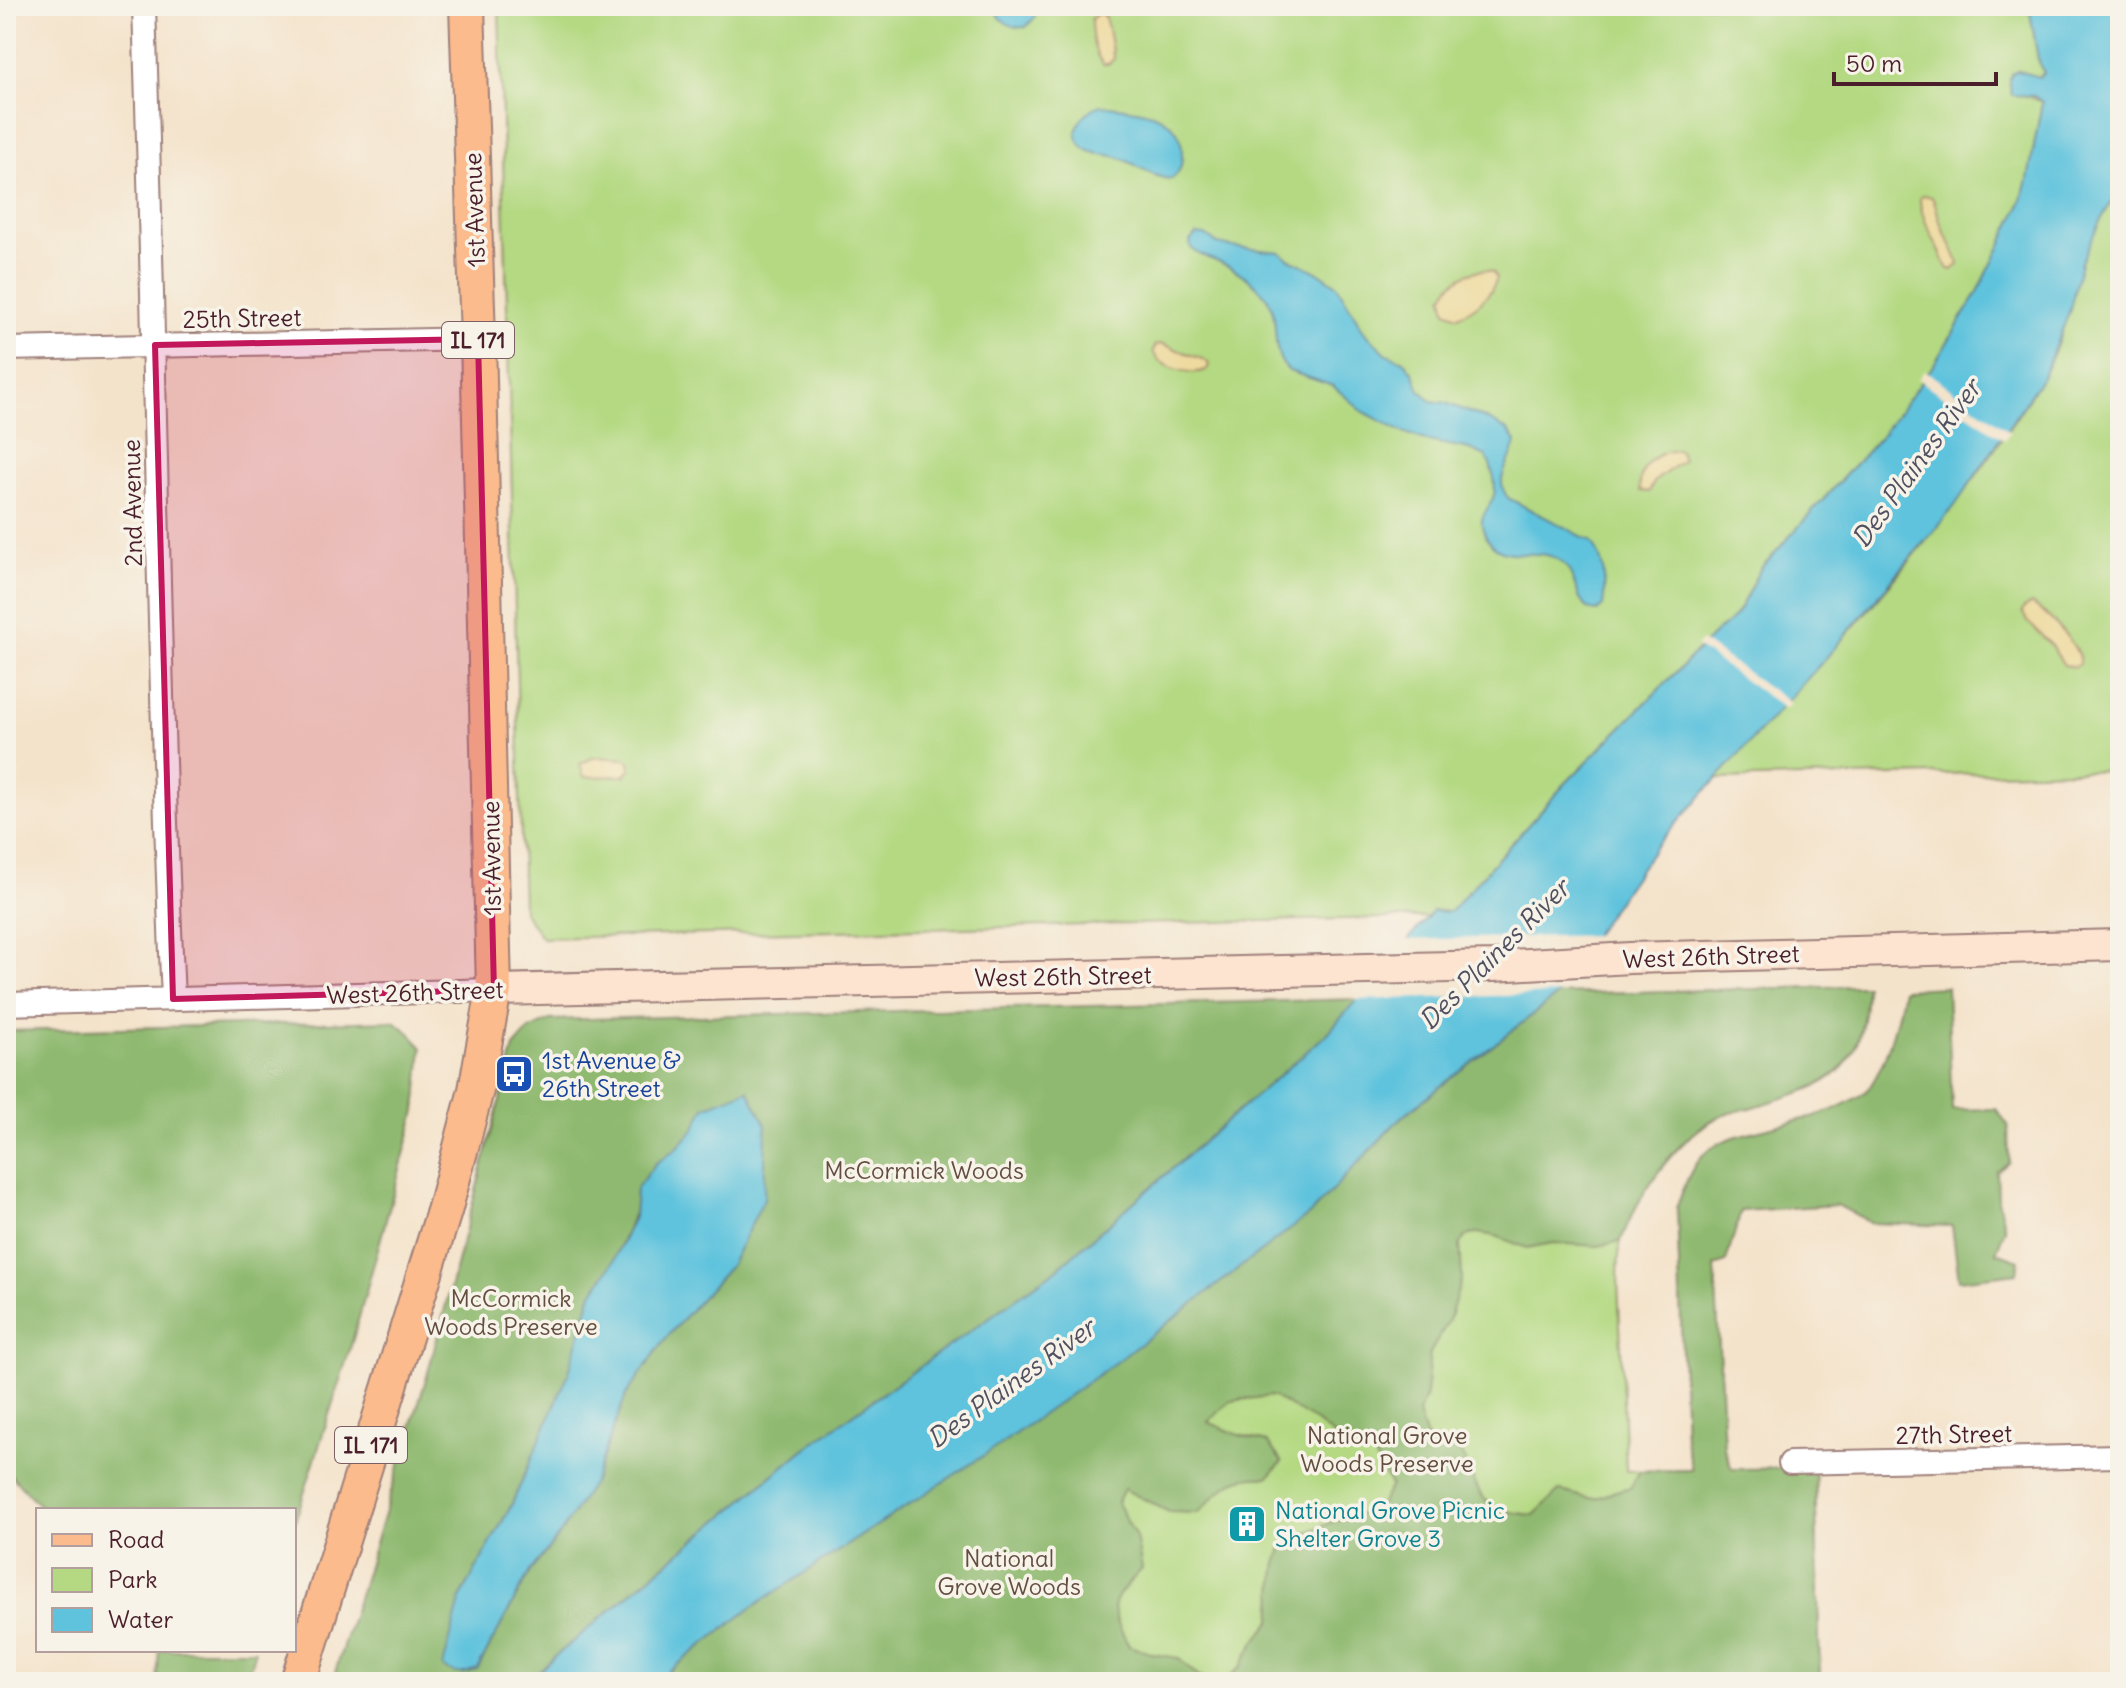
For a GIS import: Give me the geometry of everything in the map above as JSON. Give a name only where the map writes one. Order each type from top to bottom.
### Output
[{"type":"main road","name":"1st Avenue","points":[[298,1682],[445,1208],[476,1090],[494,990],[467,6]]},
{"type":"main road","name":"West 26th Street","points":[[494,990],[1493,966],[1630,958],[2120,945]]},
{"type":"street","name":"2nd Avenue","points":[[144,6],[155,345],[165,836],[173,999]]},
{"type":"street","name":"25th Street","points":[[6,349],[478,339]]},
{"type":"street","name":"West 26th Street","points":[[6,1004],[494,990]]},
{"type":"street","name":"27th Street","points":[[1790,1463],[2120,1456]]},
{"type":"highlighted area","points":[[478,339],[494,990],[173,999],[155,345]]},
{"type":"green space","points":[[499,6],[2029,6],[2038,59],[2044,73],[2039,77],[2018,71],[2025,95],[2042,102],[2028,180],[2020,206],[1979,290],[1933,366],[1880,437],[1762,567],[1733,618],[1564,785],[1450,912],[1433,911],[1429,917],[542,938],[523,911]]},
{"type":"green space","points":[[2120,188],[2120,770],[1715,779],[1888,586],[1970,485],[2007,432],[2049,364],[2084,253]]},
{"type":"green space","name":"National Grove Woods","points":[[1866,986],[1862,1023],[1854,1050],[1842,1069],[1825,1082],[1804,1091],[1722,1116],[1692,1136],[1661,1169],[1635,1206],[1621,1240],[1619,1260],[1626,1471],[1815,1468],[1820,1682],[655,1682],[751,1608],[998,1446],[1311,1213],[1400,1118],[1559,994]]},
{"type":"green space","name":"National Grove Woods","points":[[1866,986],[1858,1039],[1850,1057],[1838,1071],[1804,1091],[1722,1115],[1702,1127],[1659,1170],[1637,1206],[1621,1241],[1598,1246],[1553,1243],[1527,1248],[1496,1236],[1478,1233],[1466,1236],[1460,1244],[1462,1277],[1449,1320],[1430,1353],[1426,1395],[1418,1413],[1426,1439],[1459,1449],[1483,1497],[1500,1509],[1515,1513],[1534,1515],[1559,1491],[1592,1498],[1630,1488],[1640,1471],[1692,1470],[1685,1441],[1677,1206],[1692,1170],[1706,1152],[1728,1140],[1816,1116],[1861,1095],[1883,1062],[1903,989],[1947,987],[1952,1110],[1996,1109],[2008,1125],[2009,1162],[1997,1172],[1998,1200],[2005,1229],[1996,1252],[2019,1260],[2017,1273],[1959,1280],[1952,1226],[1872,1223],[1837,1205],[1741,1211],[1726,1262],[1715,1266],[1724,1448],[1732,1469],[1815,1468],[1820,1682],[1225,1682],[1241,1666],[1272,1620],[1276,1567],[1284,1542],[1337,1520],[1377,1510],[1391,1485],[1369,1446],[1342,1442],[1312,1419],[1272,1396],[1230,1401],[1208,1422],[1267,1442],[1282,1462],[1268,1477],[1245,1478],[1228,1485],[1198,1513],[1169,1512],[1124,1489],[1117,1503],[1136,1537],[1142,1569],[1123,1589],[1115,1604],[1117,1621],[1129,1646],[1178,1658],[1199,1677],[1224,1682],[655,1682],[751,1608],[1311,1213],[1400,1118],[1559,994]]},
{"type":"green space","name":"McCormick Woods","points":[[1359,999],[1328,1033],[1056,1270],[803,1450],[528,1682],[332,1682],[427,1376],[514,1047],[529,1030],[550,1020]],"holes":[[[705,1107],[764,1198],[730,1266],[664,1340],[626,1395],[558,1537],[530,1571],[478,1668],[461,1597],[512,1504],[568,1375],[591,1296],[614,1260],[655,1164],[676,1149],[693,1131]]]},
{"type":"green space","points":[[394,1021],[410,1033],[422,1048],[416,1111],[353,1339],[296,1519],[296,1508],[42,1508],[6,1470],[6,1031]]},
{"type":"green space","points":[[159,1652],[254,1652],[246,1682],[157,1682]]},
{"type":"sand","points":[[1099,13],[1106,20],[1114,59],[1108,64],[1103,64],[1100,59],[1092,37],[1091,19]]},
{"type":"sand","points":[[1924,195],[1932,197],[1958,260],[1959,265],[1951,270],[1947,268],[1926,224],[1920,198]]},
{"type":"sand","points":[[1487,270],[1497,278],[1482,301],[1458,316],[1446,311],[1443,297],[1455,281],[1467,274]]},
{"type":"sand","points":[[1162,344],[1205,360],[1209,364],[1207,370],[1193,372],[1176,369],[1162,362],[1153,351],[1156,345]]},
{"type":"sand","points":[[1679,450],[1683,460],[1655,481],[1649,492],[1640,491],[1645,467],[1662,453]]},
{"type":"sand","points":[[2031,604],[2069,639],[2080,664],[2075,667],[2064,665],[2050,644],[2028,622],[2022,612]]},
{"type":"sand","points":[[594,757],[626,759],[631,768],[624,776],[584,777],[580,764]]},
{"type":"water","points":[[993,6],[1036,6],[1035,17],[1026,27],[1015,27],[1002,19]]},
{"type":"water","name":"Des Plaines River","points":[[2029,6],[2120,6],[2120,188],[2081,262],[2069,313],[2043,376],[1954,507],[1825,659],[1656,846],[1594,935],[1559,994],[1400,1118],[1311,1213],[1123,1357],[998,1446],[751,1608],[655,1682],[528,1682],[803,1450],[1056,1270],[1328,1033],[1433,911],[1450,912],[1564,785],[1733,618],[1762,567],[1880,437],[1933,366],[1979,290],[2020,206],[2028,180],[2042,102],[2034,96],[2012,95],[2009,80],[2012,73],[2018,71],[2039,77],[2044,73],[2038,59]]},
{"type":"water","points":[[1101,105],[1139,110],[1164,119],[1173,127],[1182,150],[1181,166],[1172,179],[1116,157],[1089,151],[1082,145],[1078,139],[1078,125],[1088,112]]},
{"type":"water","points":[[1196,234],[1232,247],[1280,252],[1318,272],[1337,285],[1365,333],[1387,354],[1404,361],[1414,374],[1420,390],[1431,401],[1446,403],[1508,430],[1516,442],[1502,477],[1508,498],[1591,541],[1603,572],[1603,606],[1597,611],[1587,609],[1569,571],[1560,561],[1540,554],[1508,553],[1491,543],[1482,527],[1495,488],[1486,456],[1400,431],[1362,411],[1333,386],[1289,371],[1278,355],[1273,314],[1265,295],[1238,272],[1194,251],[1190,241]]},
{"type":"water","points":[[748,1090],[766,1125],[764,1199],[730,1266],[664,1340],[626,1395],[594,1481],[558,1537],[530,1571],[478,1668],[460,1674],[448,1670],[443,1667],[461,1597],[512,1504],[568,1375],[591,1296],[614,1260],[634,1217],[636,1189],[655,1164],[676,1149],[693,1131],[705,1107]]},
{"type":"pier","points":[[1925,370],[2010,432],[2004,440],[1918,379]]},
{"type":"pier","points":[[1702,641],[1791,703],[1785,709],[1696,646]]},
{"type":"pier","points":[[1599,935],[1564,994],[1353,1000],[1404,940]]},
{"type":"place","name":"1st Avenue & 26th Street","points":[[514,1074]]},
{"type":"place","name":"National Grove Picnic Shelter Grove 3","points":[[1247,1524]]},
{"type":"park label","name":"McCormick Woods Preserve","points":[[511,1312]]},
{"type":"park label","name":"National Grove Woods Preserve","points":[[1387,1449]]}]
